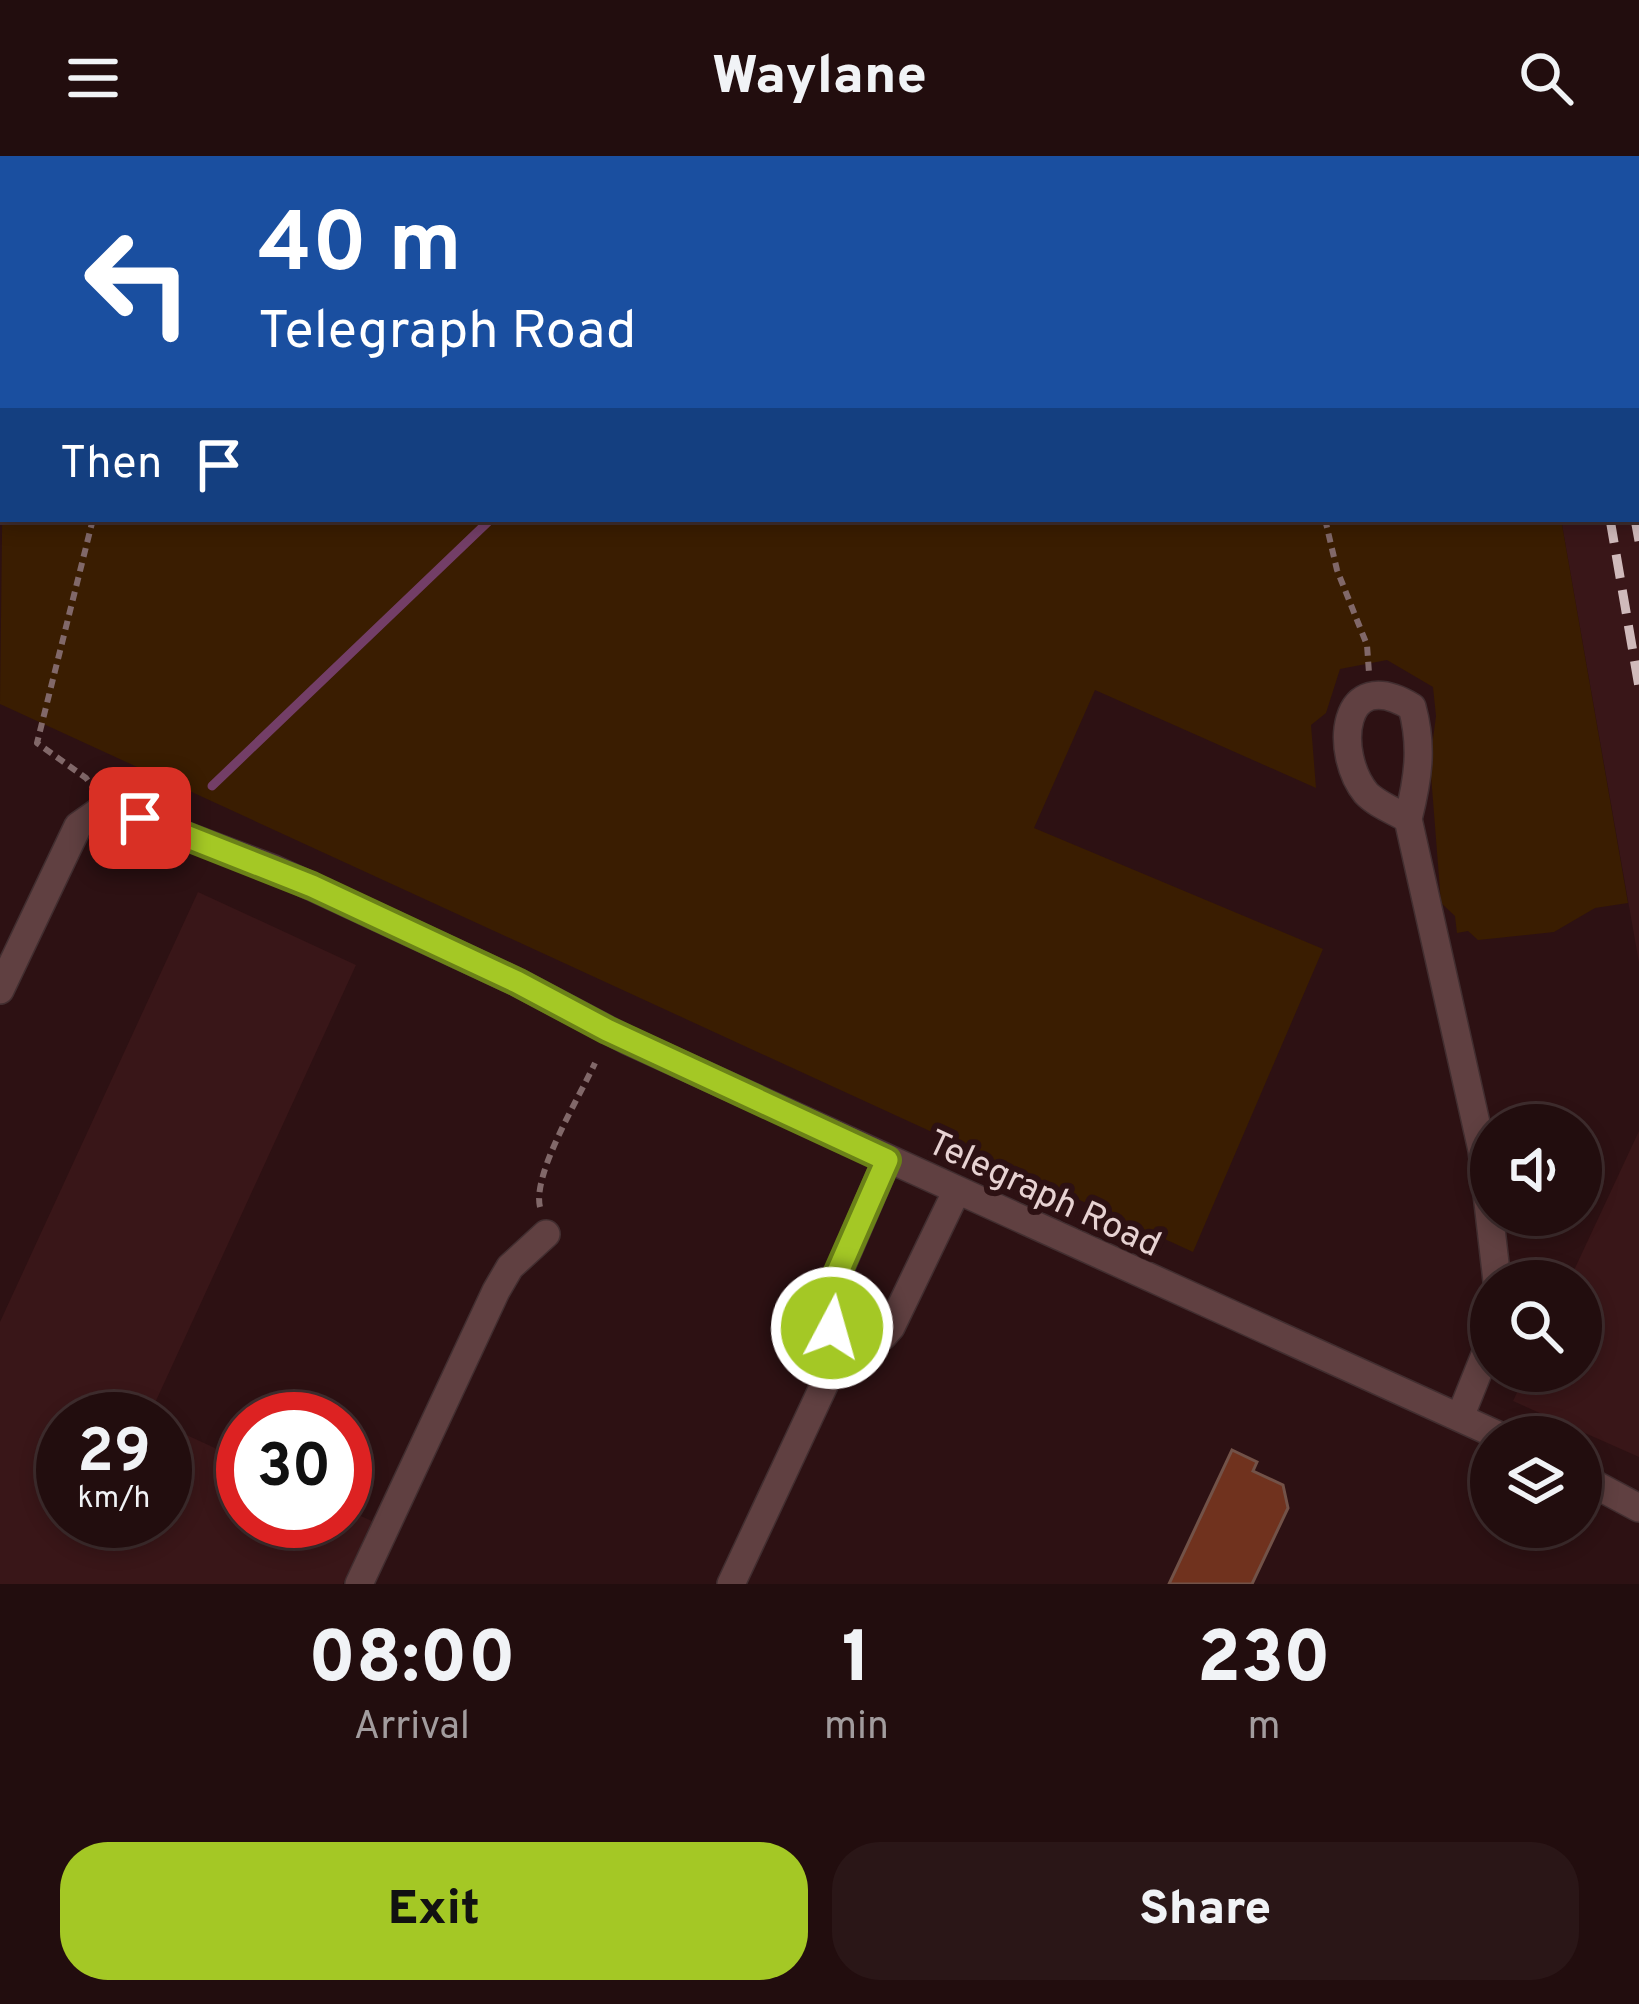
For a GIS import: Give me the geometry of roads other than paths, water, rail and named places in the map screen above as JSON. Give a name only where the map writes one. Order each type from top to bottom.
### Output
[{"type":"street","points":[[1408,819],[1367,794],[1347,757],[1351,718],[1359,701],[1371,694],[1389,693],[1412,707],[1421,740],[1418,782],[1408,819],[1482,1150],[1495,1260]]},
{"type":"street","name":"Telegraph Road","points":[[0,990],[72,834],[87,817],[104,812],[274,869],[887,1160],[1470,1422]]},
{"type":"street","points":[[731,1584],[841,1349],[828,1315],[830,1290],[887,1160]]},
{"type":"street","points":[[841,1349],[883,1336],[891,1327],[957,1190]]},
{"type":"street","points":[[359,1584],[496,1291],[510,1267],[546,1234]]},
{"type":"street","points":[[1460,1417],[1470,1392]]},
{"type":"street","points":[[1602,1489],[1639,1508]]},
{"type":"waterway","points":[[212,786],[488,522]]},
{"type":"railway","points":[[1611,522],[1639,687]]},
{"type":"railway","points":[[1636,522],[1639,541]]}]
